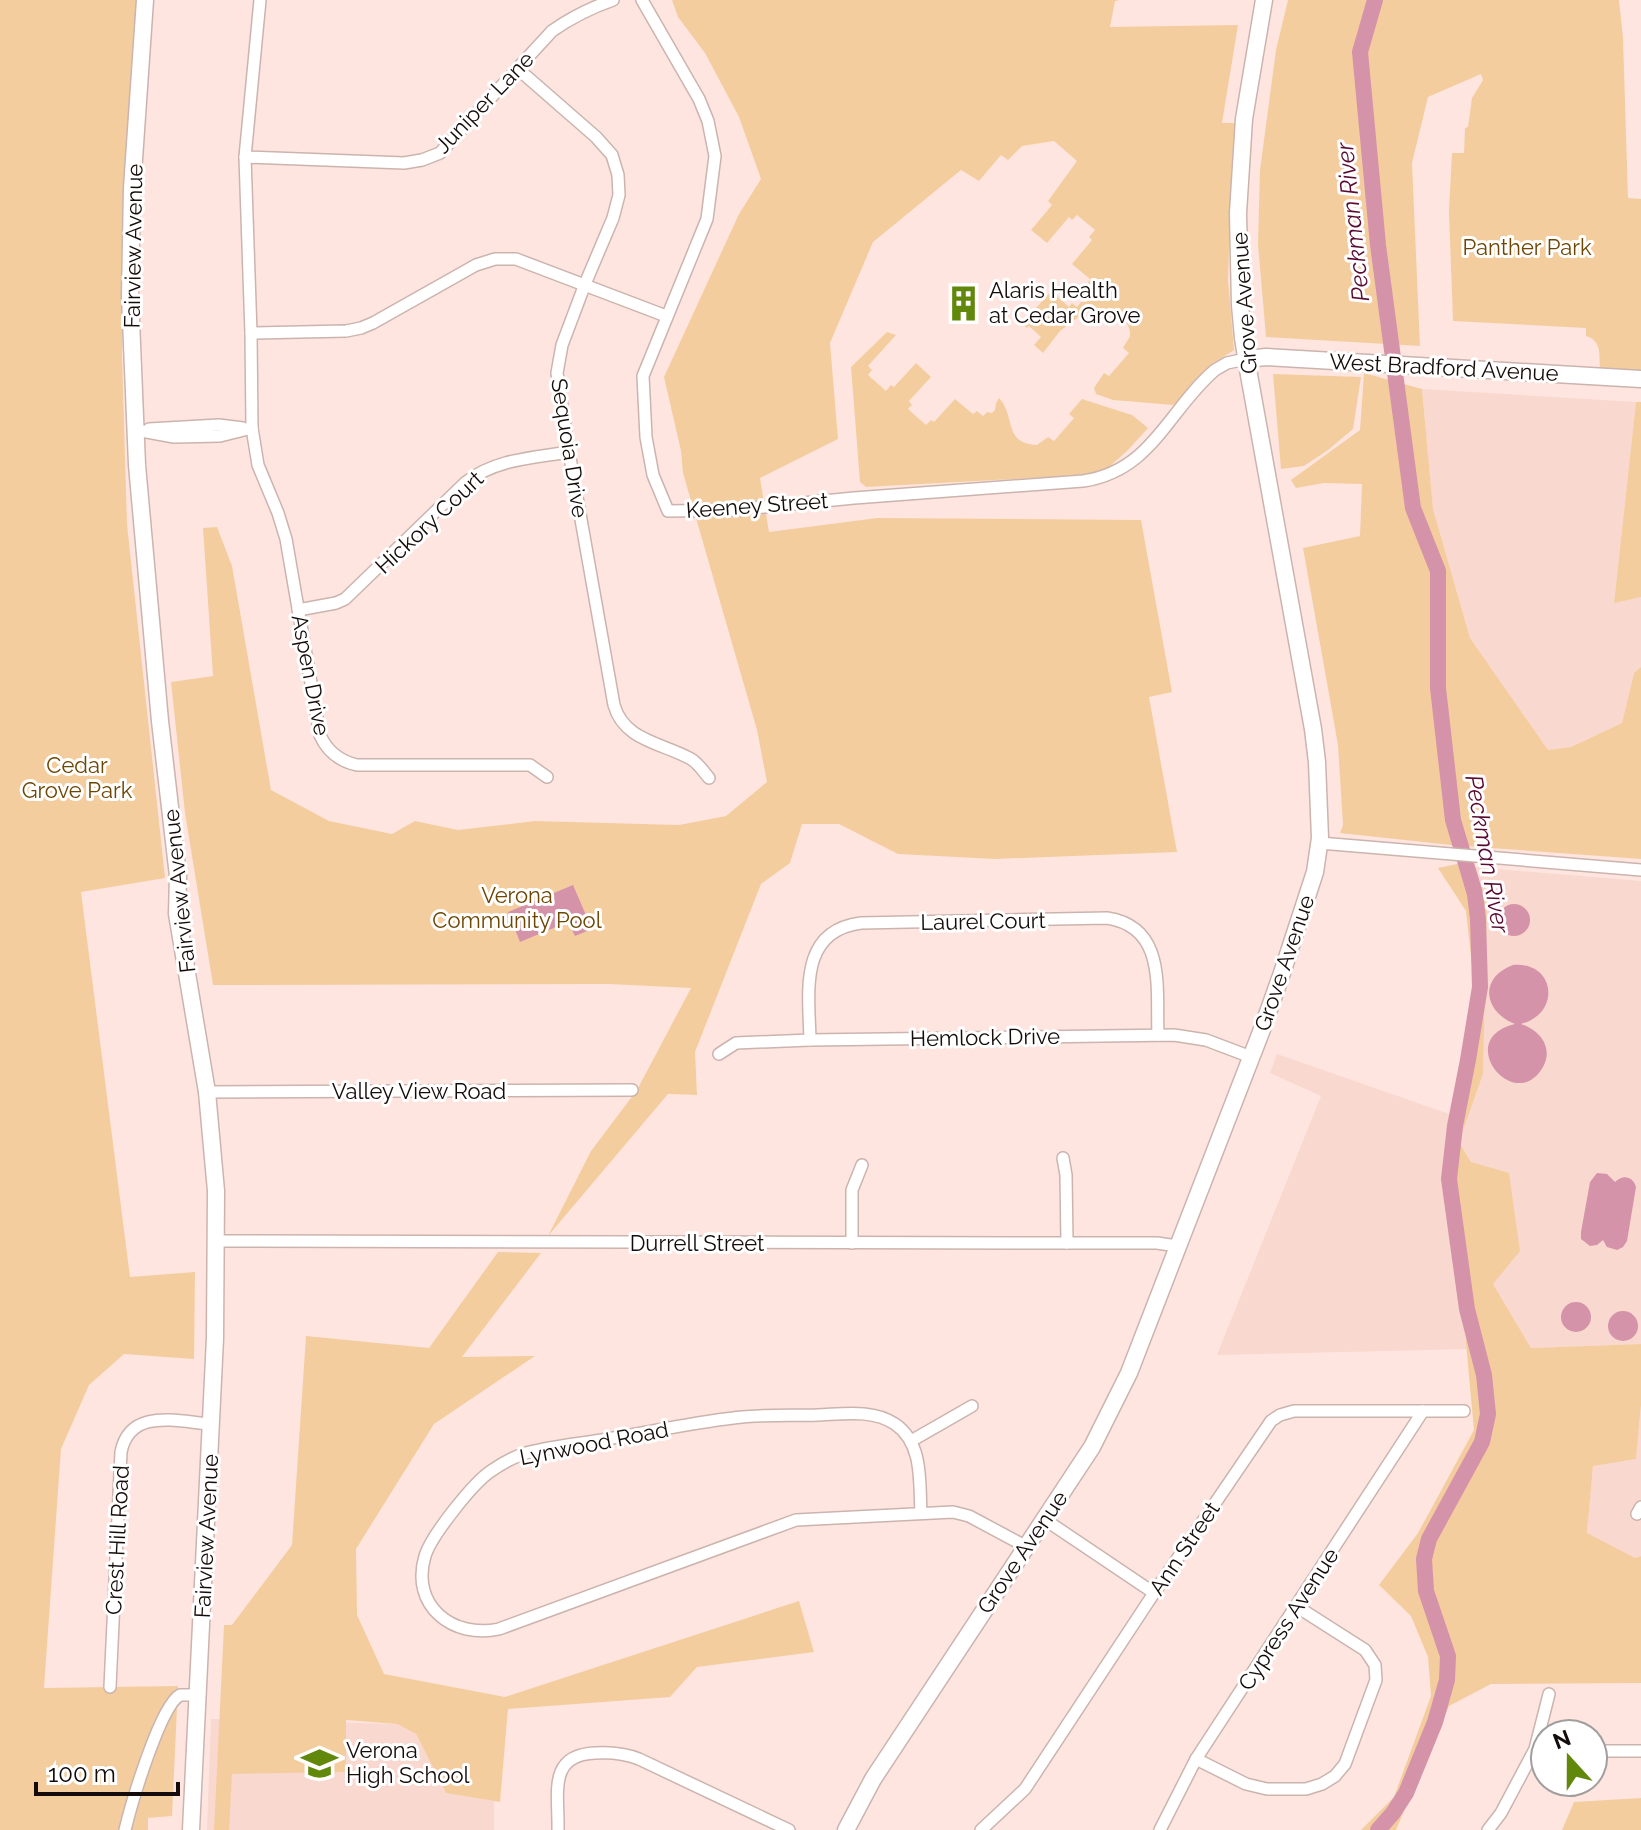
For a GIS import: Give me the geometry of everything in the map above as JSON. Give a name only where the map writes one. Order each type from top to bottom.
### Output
[{"type":"street","name":"Fairview Avenue","points":[[145,0],[131,230],[130,296],[137,465],[160,721],[178,876],[177,914],[207,1092],[216,1191],[212,1424],[191,1830]]},
{"type":"street","name":"Aspen Drive","points":[[260,0],[245,157],[252,428],[258,465],[286,539],[320,735],[327,748],[338,758],[357,765],[530,765],[547,777]]},
{"type":"street","name":"Juniper Lane","points":[[245,157],[404,163],[440,153],[552,31],[591,7],[613,0]]},
{"type":"street","name":"Keeney Street","points":[[642,0],[699,99],[708,121],[715,156],[707,219],[643,376],[646,437],[653,475],[668,511],[733,510],[1103,477],[1123,468],[1142,454],[1215,370],[1227,363],[1246,359]]},
{"type":"street","name":"Grove Avenue","points":[[846,1830],[873,1779],[1092,1447],[1129,1373],[1251,1057],[1315,872],[1320,843],[1313,729],[1246,359],[1238,272],[1244,119],[1264,0]]},
{"type":"street","name":"Sequoia Drive","points":[[518,69],[596,137],[612,155],[618,175],[619,195],[613,218],[559,355],[557,373],[614,705],[618,716],[634,734],[695,760],[709,778]]},
{"type":"street","points":[[251,333],[361,328],[476,265],[495,259],[516,259],[666,316]]},
{"type":"street","name":"West Bradford Avenue","points":[[1246,359],[1266,357],[1641,379]]},
{"type":"street","points":[[136,430],[219,425],[252,428]]},
{"type":"street","name":"Hickory Court","points":[[298,610],[345,599],[481,471],[508,461],[569,452]]},
{"type":"street","points":[[1320,843],[1641,870]]},
{"type":"street","name":"Laurel Court","points":[[810,1040],[809,975],[812,959],[826,939],[845,926],[861,923],[1107,918],[1131,926],[1144,937],[1152,951],[1156,967],[1158,1035]]},
{"type":"street","name":"Hemlock Drive","points":[[719,1054],[736,1043],[1158,1035],[1194,1037],[1251,1057]]},
{"type":"street","name":"Valley View Road","points":[[207,1092],[632,1090]]},
{"type":"street","points":[[1063,1158],[1067,1243]]},
{"type":"street","points":[[852,1243],[852,1190],[862,1165]]},
{"type":"street","name":"Durrell Street","points":[[217,1241],[1157,1243],[1177,1246]]},
{"type":"street","points":[[921,1513],[918,1459],[911,1441],[972,1406]]},
{"type":"street","name":"Ann Street","points":[[981,1830],[1025,1789],[1154,1593],[1275,1418],[1294,1411],[1464,1411]]},
{"type":"street","name":"Cypress Avenue","points":[[1160,1830],[1196,1759],[1423,1411]]},
{"type":"street","name":"Lynwood Road","points":[[911,1441],[894,1423],[871,1414],[736,1417],[524,1454],[491,1471],[471,1489],[427,1549],[422,1567],[423,1583],[430,1604],[444,1619],[465,1629],[490,1631],[796,1520],[962,1513],[1025,1546]]},
{"type":"street","name":"Crest Hill Road","points":[[110,1687],[124,1441],[134,1428],[150,1421],[212,1424]]},
{"type":"street","points":[[1044,1519],[1154,1593]]},
{"type":"street","points":[[1196,1759],[1246,1784],[1267,1789],[1314,1788],[1329,1780],[1345,1764],[1376,1680],[1375,1665],[1365,1650],[1296,1606]]},
{"type":"street","points":[[1545,1718],[1549,1694]]},
{"type":"street","points":[[125,1830],[148,1757],[171,1702],[180,1695],[198,1695]]},
{"type":"street","points":[[1609,1751],[1641,1751]]},
{"type":"street","points":[[558,1830],[559,1780],[563,1766],[571,1758],[582,1754],[613,1752],[639,1759],[789,1830]]},
{"type":"street","points":[[1488,1830],[1529,1767]]},
{"type":"shaded area","points":[[1422,389],[1636,402],[1614,602],[1641,597],[1641,667],[1634,673],[1622,723],[1571,747],[1548,750],[1470,638],[1433,509]]},
{"type":"shaded area","points":[[1473,867],[1641,881],[1641,1344],[1531,1348],[1493,1284],[1471,1162],[1459,1142],[1483,1074],[1487,900]]},
{"type":"shaded area","points":[[573,885],[592,929],[575,936],[568,922],[520,942],[508,912]]},
{"type":"shaded area","points":[[1514,904],[1526,908],[1530,920],[1526,932],[1514,936],[1502,932],[1498,920],[1502,908]]},
{"type":"shaded area","points":[[1513,965],[1538,971],[1548,989],[1543,1010],[1521,1024],[1534,1030],[1543,1040],[1546,1060],[1531,1080],[1518,1083],[1505,1079],[1495,1070],[1489,1057],[1489,1044],[1497,1032],[1515,1024],[1497,1012],[1489,995],[1490,986],[1494,978]]},
{"type":"shaded area","points":[[1277,1054],[1452,1115],[1468,1349],[1217,1355],[1321,1096],[1270,1073]]},
{"type":"shaded area","points":[[1597,1173],[1607,1174],[1615,1182],[1627,1177],[1633,1180],[1636,1187],[1627,1241],[1617,1250],[1607,1247],[1603,1240],[1590,1246],[1581,1239],[1590,1182]]},
{"type":"shaded area","points":[[1576,1302],[1587,1306],[1591,1317],[1587,1328],[1576,1332],[1565,1328],[1561,1317],[1565,1306]]},
{"type":"shaded area","points":[[1623,1311],[1634,1315],[1638,1326],[1634,1337],[1623,1341],[1612,1337],[1608,1326],[1612,1315]]},
{"type":"shaded area","points":[[1641,1405],[1641,1556],[1635,1558],[1587,1534],[1593,1465],[1636,1459]]},
{"type":"shaded area","name":"Verona High School","points":[[211,1719],[397,1724],[416,1734],[446,1793],[494,1801],[494,1830],[207,1830]]},
{"type":"green space","name":"Cedar Grove Park","points":[[0,0],[136,0],[126,157],[122,354],[127,524],[165,878],[81,892],[130,1277],[195,1272],[194,1359],[124,1354],[89,1385],[61,1449],[44,1688],[178,1686],[172,1816],[148,1818],[148,1830],[0,1830]]},
{"type":"green space","name":"Verona Community Pool","points":[[672,0],[1120,0],[1115,1],[1110,27],[1238,25],[1222,123],[1235,123],[1228,279],[1234,350],[1212,364],[1173,405],[1113,400],[1096,394],[1094,388],[1104,373],[1109,376],[1129,353],[1123,348],[1130,330],[1125,321],[1115,315],[1100,311],[1092,316],[1086,311],[1060,331],[1043,353],[1034,345],[1041,337],[1022,324],[1051,291],[1069,307],[1072,303],[1077,307],[1090,299],[1094,288],[1088,283],[1090,279],[1072,264],[1092,240],[1089,237],[1095,230],[1077,215],[1072,220],[1069,217],[1047,243],[1031,230],[1052,205],[1048,201],[1077,161],[1054,141],[1022,146],[1008,160],[1001,155],[979,181],[961,170],[873,242],[830,343],[838,439],[760,478],[769,532],[877,518],[1141,520],[1172,692],[1149,697],[1177,852],[995,859],[898,854],[839,824],[802,824],[790,863],[761,884],[695,1052],[697,1095],[668,1094],[548,1236],[591,1151],[637,1090],[691,988],[609,984],[213,985],[185,813],[171,682],[213,676],[203,528],[217,527],[232,566],[271,790],[329,821],[392,834],[415,821],[458,830],[535,821],[679,825],[726,816],[767,782],[757,730],[683,473],[664,377],[739,214],[761,179],[739,117],[705,53],[678,17]]},
{"type":"green space","name":"Panther Park","points":[[1288,0],[1619,0],[1628,198],[1641,199],[1641,371],[1600,368],[1599,349],[1595,341],[1586,336],[1586,328],[1453,321],[1449,211],[1452,153],[1464,153],[1465,128],[1468,127],[1472,98],[1483,80],[1481,74],[1428,97],[1412,163],[1420,346],[1266,337],[1258,244],[1260,170],[1276,50]]},
{"type":"green space","points":[[887,332],[896,335],[868,366],[872,370],[868,375],[886,391],[891,385],[894,387],[916,363],[931,377],[909,401],[912,405],[908,409],[926,425],[931,420],[934,422],[955,399],[973,414],[977,411],[983,416],[995,410],[999,398],[1019,440],[1037,445],[1048,437],[1054,441],[1074,418],[1069,414],[1082,399],[1132,415],[1148,428],[1108,468],[1088,475],[866,487],[860,482],[851,367]]},
{"type":"green space","points":[[1364,373],[1422,389],[1433,509],[1470,638],[1548,750],[1571,747],[1622,723],[1634,673],[1641,667],[1641,859],[1451,845],[1340,833],[1343,825],[1338,745],[1303,548],[1360,536],[1362,484],[1324,483],[1296,488],[1291,480],[1360,430]]},
{"type":"green space","points":[[1273,374],[1361,377],[1353,429],[1304,466],[1281,469]]},
{"type":"green space","points":[[1636,402],[1641,402],[1641,597],[1614,603]]},
{"type":"green space","points":[[1471,861],[1487,900],[1483,1074],[1459,1142],[1471,1162],[1509,1173],[1520,1251],[1493,1284],[1531,1348],[1641,1344],[1641,1405],[1636,1459],[1593,1466],[1587,1533],[1635,1558],[1641,1556],[1641,1683],[1491,1684],[1449,1706],[1396,1830],[1361,1830],[1394,1797],[1431,1696],[1428,1657],[1411,1616],[1379,1585],[1418,1533],[1474,1430],[1467,1327],[1443,1172],[1474,983],[1466,911],[1438,868]]},
{"type":"green space","points":[[498,1252],[541,1253],[462,1357],[535,1356],[434,1424],[356,1549],[357,1615],[384,1674],[505,1697],[799,1601],[814,1652],[697,1667],[670,1697],[508,1709],[500,1802],[446,1793],[416,1734],[397,1724],[346,1720],[346,1772],[232,1774],[229,1830],[214,1830],[224,1625],[232,1625],[292,1545],[306,1336],[429,1348]]},
{"type":"green space","points":[[1641,1798],[1641,1830],[1562,1830],[1574,1802]]},
{"type":"waterway","name":"Peckman River","points":[[1375,0],[1360,52],[1378,245],[1413,508],[1438,571],[1438,688],[1453,820],[1475,894],[1478,919],[1480,987],[1455,1126],[1449,1179],[1467,1309],[1484,1375],[1488,1414],[1482,1442],[1429,1539],[1424,1559],[1426,1591],[1448,1656],[1447,1680],[1435,1722],[1406,1793],[1378,1830]]},
{"type":"place","name":"Alaris Health at Cedar Grove","points":[[963,303]]},
{"type":"place","name":"Verona High School","points":[[320,1763]]}]
